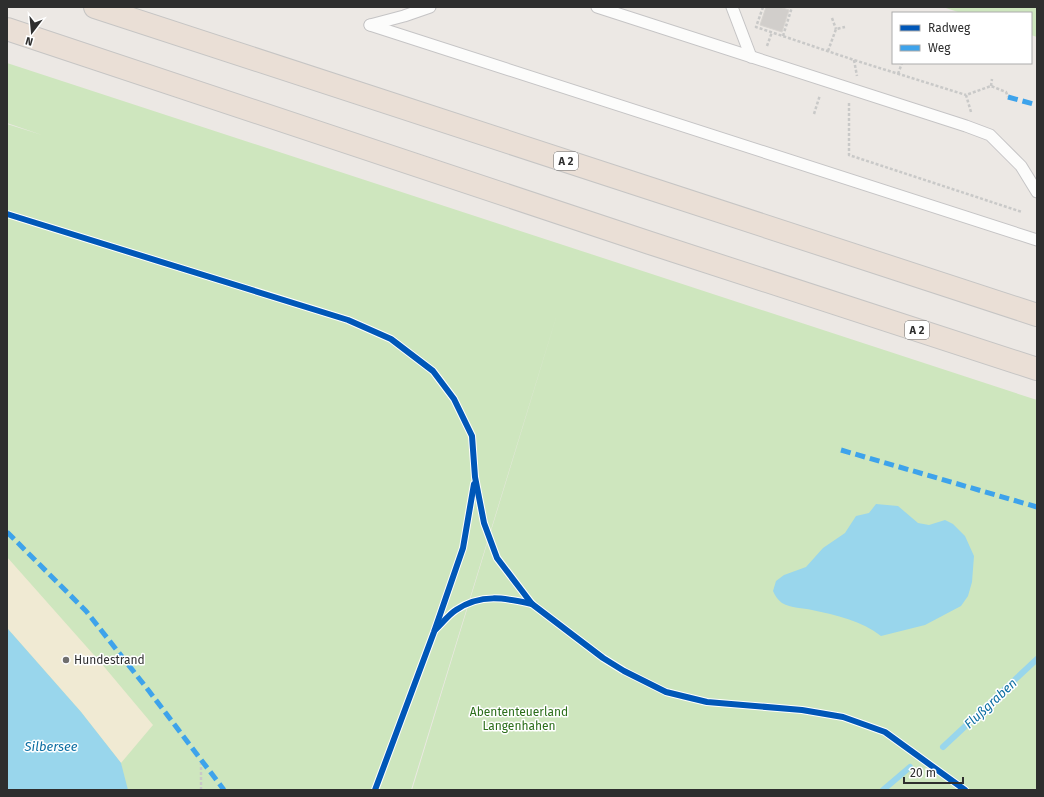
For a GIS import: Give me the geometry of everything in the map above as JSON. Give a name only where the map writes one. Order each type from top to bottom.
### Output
[{"type":"highway","name":"A 2","points":[[95,7],[1037,315]]},
{"type":"highway","name":"A 2","points":[[7,29],[650,243],[1037,369]]},
{"type":"lane","points":[[430,7],[407,12],[370,25],[1037,240]]},
{"type":"lane","points":[[597,7],[990,135],[1021,166],[1037,192]]},
{"type":"lane","points":[[732,7],[751,57]]},
{"type":"path","points":[[763,7],[756,27],[854,60],[966,94],[991,86],[1006,92],[1008,97]]},
{"type":"path","points":[[783,36],[792,7]]},
{"type":"path","points":[[828,51],[836,29],[832,18]]},
{"type":"path","points":[[836,29],[845,27]]},
{"type":"path","points":[[854,60],[858,78],[849,104],[849,155],[1022,212]]},
{"type":"path","points":[[898,74],[902,64]]},
{"type":"path","points":[[991,86],[992,79]]},
{"type":"path","points":[[966,94],[971,114],[966,126]]},
{"type":"path","points":[[814,114],[820,95]]},
{"type":"path","points":[[201,790],[202,762]]},
{"type":"green space","points":[[943,7],[1037,7],[1037,37],[1032,35],[1032,12],[958,12]]},
{"type":"green space","name":"Abententeuerland Langenhahen","points":[[7,63],[1037,400],[1037,790],[412,790],[559,308],[411,790],[7,790],[7,124],[42,135],[7,123]]},
{"type":"sand","name":"Hundestrand","points":[[7,557],[101,663],[153,725],[121,763],[81,712],[7,628]]},
{"type":"water","points":[[876,504],[898,506],[918,523],[929,525],[945,520],[953,524],[965,536],[974,556],[972,582],[968,596],[961,606],[925,625],[881,636],[857,622],[839,616],[789,606],[779,601],[773,591],[776,581],[784,575],[806,567],[823,548],[845,533],[856,516],[869,513]]},
{"type":"water","name":"Silbersee","points":[[7,628],[81,712],[121,763],[128,790],[7,790]]},
{"type":"building","points":[[766,7],[779,7],[789,10],[782,32],[760,25]]},
{"type":"waterway","name":"Flußgraben","points":[[943,747],[1037,659]]},
{"type":"waterway","name":"Flußgraben","points":[[883,790],[910,767]]},
{"type":"marked path","points":[[1008,97],[1037,105]]},
{"type":"marked path","points":[[841,450],[1037,507]]},
{"type":"marked path","points":[[7,532],[86,611],[224,790]]},
{"type":"cycle path","points":[[7,214],[348,320],[391,339],[433,371],[454,399],[472,436],[475,477],[484,523],[497,558],[532,604],[603,658],[624,671],[666,692],[707,702],[802,710],[843,717],[885,732],[965,790]]},
{"type":"cycle path","points":[[375,790],[434,632],[463,548],[474,484]]},
{"type":"cycle path","points":[[435,630],[453,612],[475,601],[493,598],[532,604]]},
{"type":"place","name":"Hundestrand","points":[[66,660]]}]
